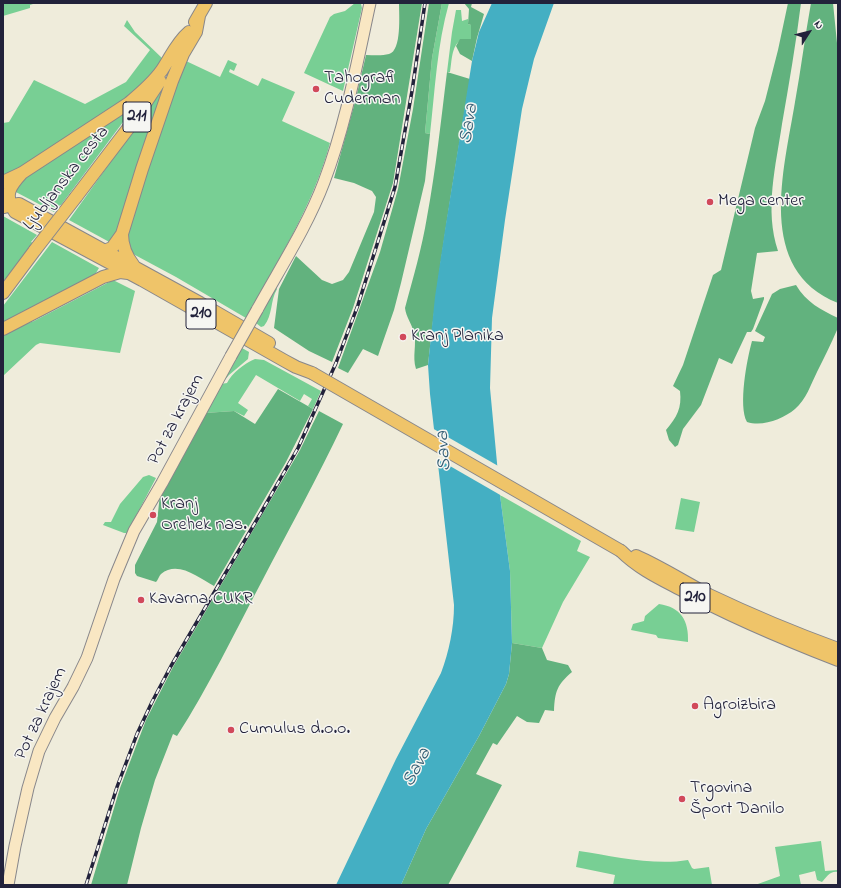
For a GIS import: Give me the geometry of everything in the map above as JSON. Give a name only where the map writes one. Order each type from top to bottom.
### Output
[{"type":"main road","name":"Ljubljanska cesta","points":[[3,293],[133,122],[178,51],[206,3]]},
{"type":"main road","name":"211","points":[[87,285],[100,271],[99,252],[114,246],[122,234],[170,88],[183,54],[196,32],[199,16]]},
{"type":"main road","name":"211","points":[[3,182],[22,173],[129,103],[158,74],[176,45],[189,32]]},
{"type":"main road","name":"211","points":[[9,204],[8,192],[22,173]]},
{"type":"main road","name":"210","points":[[9,204],[132,270],[200,302],[281,350],[312,373],[621,551],[638,565],[704,603],[775,636],[838,660]]},
{"type":"main road","name":"211","points":[[3,329],[109,274],[132,270],[125,252],[122,234]]},
{"type":"main road","name":"210","points":[[621,551],[640,558],[707,594],[745,612],[837,648]]},
{"type":"street","name":"Pot za krajem","points":[[8,885],[28,788],[37,757],[88,658],[114,579],[127,546],[231,356],[299,236],[324,182],[342,128],[370,3]]},
{"type":"green space","points":[[3,3],[36,3],[30,5],[30,8],[3,16]]},
{"type":"green space","points":[[355,3],[361,4],[362,8],[343,91],[304,73],[330,17],[334,14],[345,11]]},
{"type":"green space","points":[[399,3],[422,3],[393,183],[353,308],[332,362],[309,351],[274,328],[279,289],[296,256],[322,280],[332,284],[343,280],[349,272],[374,212],[376,197],[372,191],[354,183],[334,178],[366,55],[383,55],[389,54],[393,51],[396,46],[399,32]]},
{"type":"green space","points":[[429,3],[442,3],[432,58],[425,133],[430,134],[425,181],[394,310],[378,356],[363,349],[348,373],[338,368],[380,252],[398,189],[413,109]]},
{"type":"green space","points":[[442,3],[449,3],[439,51],[430,134],[425,133],[432,58]]},
{"type":"green space","points":[[464,3],[472,3],[471,7],[484,14],[472,61],[460,54],[456,46],[460,39],[471,39],[471,25],[468,24],[469,9]]},
{"type":"green space","points":[[788,3],[801,3],[772,188],[772,220],[778,251],[757,253],[751,291],[753,299],[764,297],[764,299],[753,329],[751,332],[747,332],[732,364],[719,358],[701,405],[683,429],[678,445],[675,447],[669,440],[666,430],[678,412],[680,402],[680,391],[673,386],[683,365],[713,275],[721,270],[755,128],[765,101],[778,50]]},
{"type":"green space","points":[[811,3],[833,3],[838,53],[838,303],[812,288],[795,267],[785,243],[781,216],[785,157]]},
{"type":"green space","points":[[456,10],[461,10],[462,21],[468,19],[468,24],[471,25],[471,39],[461,40],[455,46],[450,72],[447,72],[452,32]]},
{"type":"green space","points":[[127,20],[135,32],[163,59],[156,70],[134,94],[3,179],[3,123],[9,122],[34,80],[85,104],[126,82],[150,50],[124,26]]},
{"type":"green space","points":[[228,60],[237,64],[234,71],[230,69],[229,72],[258,86],[262,78],[295,92],[282,121],[330,143],[323,166],[304,211],[282,255],[246,318],[129,251],[127,233],[171,97],[186,61],[220,77]]},
{"type":"green space","points":[[447,72],[470,79],[441,257],[428,365],[416,369],[414,360],[414,333],[405,308],[425,229],[436,163]]},
{"type":"green space","points":[[170,79],[113,244],[69,220]]},
{"type":"green space","points":[[141,98],[61,205],[54,212],[12,190],[15,185]]},
{"type":"green space","points":[[3,216],[37,235],[31,242],[33,243],[3,282]]},
{"type":"green space","points":[[52,242],[99,268],[88,280],[3,328],[3,306]]},
{"type":"green space","points":[[113,280],[135,291],[120,353],[40,343],[3,376],[3,332],[34,321]]},
{"type":"green space","points":[[796,285],[804,296],[814,305],[838,318],[837,330],[808,392],[799,405],[790,413],[779,419],[766,423],[747,422],[744,415],[743,394],[748,359],[752,341],[763,342],[765,337],[755,331],[772,294],[780,289]]},
{"type":"green space","points":[[276,287],[277,289],[273,298],[269,317],[264,326],[261,327],[256,323]]},
{"type":"green space","points":[[242,348],[249,352],[248,359],[223,382]]},
{"type":"green space","points":[[255,359],[264,360],[321,391],[313,409],[308,406],[312,399],[304,394],[300,401],[256,375],[238,403],[248,410],[244,416],[234,411],[205,413],[221,384],[227,383],[239,369]]},
{"type":"green space","points":[[278,389],[313,409],[286,462],[214,586],[188,572],[174,569],[168,570],[161,574],[156,582],[137,576],[135,573],[135,565],[157,522],[160,494],[205,413],[234,411],[255,424]]},
{"type":"green space","points":[[319,411],[343,424],[314,483],[210,679],[177,736],[173,734],[155,780],[127,885],[91,885],[120,788],[146,720],[173,667],[300,450]]},
{"type":"green space","points":[[149,475],[156,478],[127,533],[103,525],[105,522],[111,522],[120,504],[143,477]]},
{"type":"green space","points":[[500,495],[581,541],[577,551],[590,557],[563,602],[542,648],[512,643],[510,571]]},
{"type":"green space","points":[[681,498],[700,502],[694,532],[675,529]]},
{"type":"green space","points":[[659,604],[673,608],[682,616],[687,628],[688,642],[658,638],[656,635],[631,630],[633,624],[644,621],[645,616]]},
{"type":"green space","points":[[512,643],[542,648],[547,660],[568,665],[572,672],[563,681],[556,693],[554,711],[545,710],[539,723],[527,722],[517,716],[497,745],[493,743],[476,774],[502,785],[448,885],[401,885],[426,829],[479,736],[506,684],[509,674]]},
{"type":"green space","points":[[821,841],[825,871],[838,870],[838,872],[831,873],[822,882],[817,880],[815,871],[799,875],[801,885],[755,885],[780,876],[775,847]]},
{"type":"green space","points":[[579,851],[648,861],[675,862],[688,860],[694,869],[709,867],[712,885],[613,885],[615,875],[576,867]]},
{"type":"water","name":"Sava","points":[[492,3],[554,3],[534,59],[522,109],[492,318],[490,388],[500,495],[510,571],[512,643],[509,674],[506,684],[479,736],[426,829],[401,885],[336,885],[396,759],[441,673],[450,640],[454,605],[428,365],[435,297],[472,61],[479,32]]},
{"type":"pier","points":[[432,428],[500,467],[502,496],[436,458]]},
{"type":"railway","points":[[86,885],[117,787],[137,734],[152,702],[171,666],[298,448],[336,363],[358,305],[395,187],[412,91],[425,3]]},
{"type":"place","name":"Tahografi Cuderman","points":[[316,89]]},
{"type":"place","name":"Mega center","points":[[710,202]]},
{"type":"place","name":"Kranj Planika","points":[[403,337]]},
{"type":"place","name":"Kranj Orehek nas.","points":[[153,515]]},
{"type":"place","name":"Kavarna CUKR","points":[[141,600]]},
{"type":"place","name":"Agroizbira","points":[[695,706]]},
{"type":"place","name":"Cumulus d.o.o.","points":[[231,730]]},
{"type":"place","name":"Trgovina Šport Danilo","points":[[682,799]]}]
